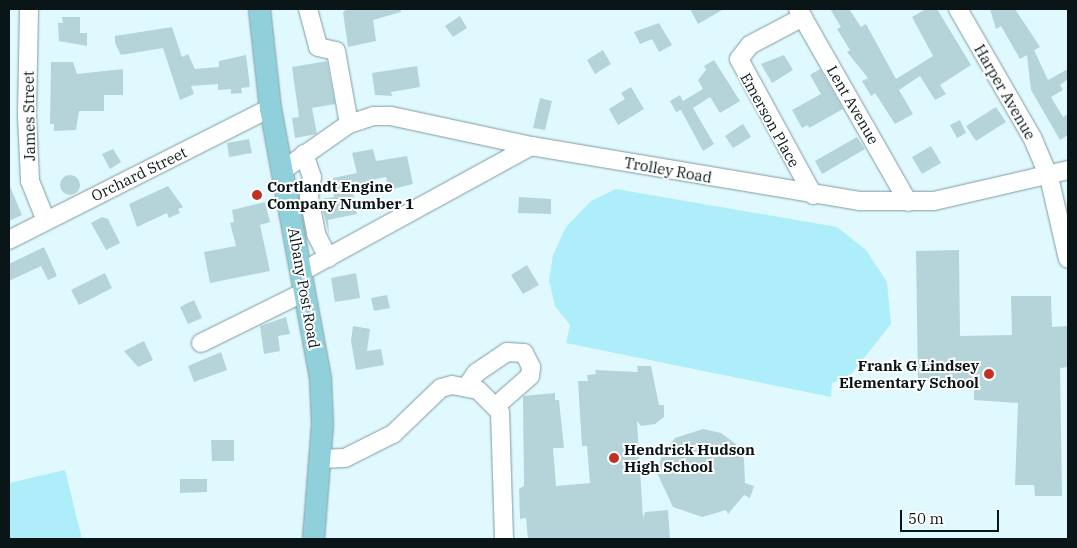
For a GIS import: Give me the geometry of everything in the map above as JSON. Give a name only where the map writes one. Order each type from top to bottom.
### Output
[{"type":"main road","name":"Albany Post Road","points":[[258,9],[270,108],[320,378],[319,459],[313,539]]},
{"type":"street","name":"James Street","points":[[29,9],[26,117],[30,181],[46,221]]},
{"type":"street","points":[[308,9],[318,46],[336,51],[349,124]]},
{"type":"street","name":"Harper Avenue","points":[[958,9],[1032,137],[1049,177],[1068,259]]},
{"type":"street","name":"Emerson Place","points":[[800,13],[750,45],[740,59],[812,195]]},
{"type":"street","name":"Lent Avenue","points":[[800,13],[908,202]]},
{"type":"street","name":"Orchard Street","points":[[9,240],[270,108]]},
{"type":"street","name":"Trolley Road","points":[[283,170],[349,124],[373,116],[391,116],[531,146],[812,195],[908,202],[973,194],[1049,177],[1068,170]]},
{"type":"street","points":[[201,343],[303,282],[328,258],[531,146]]},
{"type":"street","points":[[304,154],[312,177],[309,197],[316,234],[328,258]]},
{"type":"street","points":[[288,201],[309,197]]},
{"type":"street","points":[[296,241],[316,234]]},
{"type":"street","points":[[467,386],[476,373],[508,352],[524,353],[531,367],[530,376],[496,406]]},
{"type":"street","points":[[319,459],[345,458],[365,450],[393,434],[441,388],[467,386],[478,390],[500,412],[504,539]]},
{"type":"shaded area","points":[[616,189],[837,227],[866,250],[887,282],[891,324],[849,377],[832,383],[831,397],[566,343],[570,325],[555,306],[549,280],[553,255],[566,227],[591,201]]},
{"type":"shaded area","points":[[65,470],[82,539],[9,539],[9,483]]},
{"type":"building","points":[[348,9],[401,9],[401,12],[373,20],[376,41],[348,47],[343,12]]},
{"type":"building","points":[[690,9],[724,9],[698,24]]},
{"type":"building","points":[[830,9],[849,9],[861,27],[866,24],[896,79],[933,56],[912,17],[926,9],[937,9],[971,65],[940,85],[946,94],[935,100],[920,76],[899,90],[913,114],[895,124],[875,93],[871,96],[862,81],[868,78],[847,52],[850,50],[837,29],[841,27]]},
{"type":"building","points":[[990,9],[1015,9],[1040,47],[1034,50],[1048,80],[1068,69],[1068,79],[1060,85],[1063,90],[1051,97],[1063,117],[1068,114],[1068,135],[1060,140],[1031,90],[1027,55],[1020,59],[1001,26],[996,29]]},
{"type":"building","points":[[460,16],[467,28],[453,37],[445,26]]},
{"type":"building","points":[[62,17],[80,17],[80,33],[87,33],[87,46],[59,41],[58,23],[63,23]]},
{"type":"building","points":[[659,23],[672,45],[659,52],[652,39],[640,44],[634,32]]},
{"type":"building","points":[[172,27],[182,57],[188,54],[195,69],[219,67],[219,61],[246,55],[250,87],[241,88],[242,93],[231,94],[231,89],[218,90],[218,84],[191,86],[194,94],[180,100],[163,48],[121,55],[115,43],[115,36]]},
{"type":"building","points":[[603,50],[611,64],[595,74],[587,60]]},
{"type":"building","points":[[784,55],[793,70],[772,83],[761,64]]},
{"type":"building","points":[[714,60],[740,101],[720,113],[710,97],[693,108],[714,144],[703,151],[681,110],[676,112],[670,101],[680,95],[683,101],[703,89],[698,80],[706,70],[704,66]]},
{"type":"building","points":[[327,61],[335,104],[312,108],[317,134],[295,138],[292,118],[299,117],[292,67]]},
{"type":"building","points":[[51,62],[73,62],[77,74],[123,69],[123,95],[104,95],[104,111],[79,111],[76,130],[54,131],[54,124],[50,124]]},
{"type":"building","points":[[417,66],[420,87],[391,92],[392,96],[375,95],[372,73]]},
{"type":"building","points":[[820,69],[843,109],[809,128],[808,125],[802,128],[792,110],[821,94],[810,75]]},
{"type":"building","points":[[631,87],[644,109],[618,125],[609,109],[625,99],[621,93]]},
{"type":"building","points":[[540,98],[552,101],[545,130],[533,128]]},
{"type":"building","points":[[996,107],[1006,122],[976,141],[966,126]]},
{"type":"building","points":[[960,120],[966,133],[957,138],[950,125]]},
{"type":"building","points":[[743,124],[751,137],[733,148],[725,136]]},
{"type":"building","points":[[857,137],[865,149],[822,174],[815,161]]},
{"type":"building","points":[[249,139],[252,153],[229,157],[227,143]]},
{"type":"building","points":[[931,146],[941,163],[922,174],[912,157]]},
{"type":"building","points":[[113,149],[121,162],[110,169],[102,154]]},
{"type":"building","points":[[373,149],[376,161],[407,156],[413,184],[393,189],[388,186],[386,177],[366,181],[368,189],[353,193],[357,214],[328,220],[329,235],[320,199],[334,197],[333,178],[357,173],[352,153]]},
{"type":"building","points":[[70,175],[77,178],[80,185],[77,192],[70,195],[63,192],[60,185],[63,178]]},
{"type":"building","points":[[9,184],[22,215],[9,221]]},
{"type":"building","points":[[168,186],[183,207],[178,209],[180,213],[169,218],[167,213],[137,227],[129,204]]},
{"type":"building","points":[[519,197],[551,199],[551,214],[518,213]]},
{"type":"building","points":[[265,202],[270,222],[260,225],[270,271],[210,283],[204,252],[236,246],[230,223],[234,222],[232,210]]},
{"type":"building","points":[[102,217],[108,219],[120,243],[106,250],[91,223]]},
{"type":"building","points":[[44,247],[57,276],[48,280],[41,266],[9,281],[9,264]]},
{"type":"building","name":"Frank G Lindsey Elementary School","points":[[959,250],[960,336],[1012,335],[1011,296],[1051,296],[1052,327],[1068,326],[1068,367],[1060,368],[1062,496],[1035,496],[1034,485],[1015,485],[1018,403],[974,400],[974,380],[918,381],[916,251]]},
{"type":"building","points":[[527,265],[539,285],[523,294],[511,275]]},
{"type":"building","points":[[105,273],[112,288],[79,305],[71,290]]},
{"type":"building","points":[[356,273],[360,298],[335,302],[331,278]]},
{"type":"building","points":[[387,295],[390,308],[374,311],[371,298]]},
{"type":"building","points":[[194,300],[202,318],[188,324],[180,307]]},
{"type":"building","points":[[286,317],[290,334],[278,336],[280,351],[264,354],[260,326]]},
{"type":"building","points":[[353,326],[370,329],[367,351],[381,349],[384,365],[356,370],[351,341]]},
{"type":"building","points":[[144,341],[153,360],[138,367],[124,351]]},
{"type":"building","points":[[221,352],[227,370],[194,382],[188,366]]},
{"type":"building","name":"Hendrick Hudson High School","points":[[637,366],[651,366],[659,405],[664,405],[664,417],[655,424],[641,426],[637,421],[643,518],[645,512],[668,510],[670,539],[528,539],[526,518],[520,519],[519,489],[524,486],[523,396],[555,393],[555,400],[559,400],[564,448],[553,448],[556,486],[590,483],[587,446],[582,446],[578,381],[588,381],[587,375],[596,374],[595,370],[638,372]]},
{"type":"building","points":[[703,429],[721,433],[736,444],[744,459],[745,483],[754,486],[750,498],[744,495],[728,514],[726,510],[702,517],[673,507],[657,473],[662,454],[675,438]]},
{"type":"building","points":[[211,440],[234,440],[234,461],[212,461]]},
{"type":"building","points":[[180,479],[207,479],[207,492],[180,493]]},
{"type":"place","name":"Cortlandt Engine Company Number 1","points":[[257,195]]},
{"type":"place","name":"Frank G Lindsey Elementary School","points":[[989,374]]},
{"type":"place","name":"Hendrick Hudson High School","points":[[614,458]]}]
